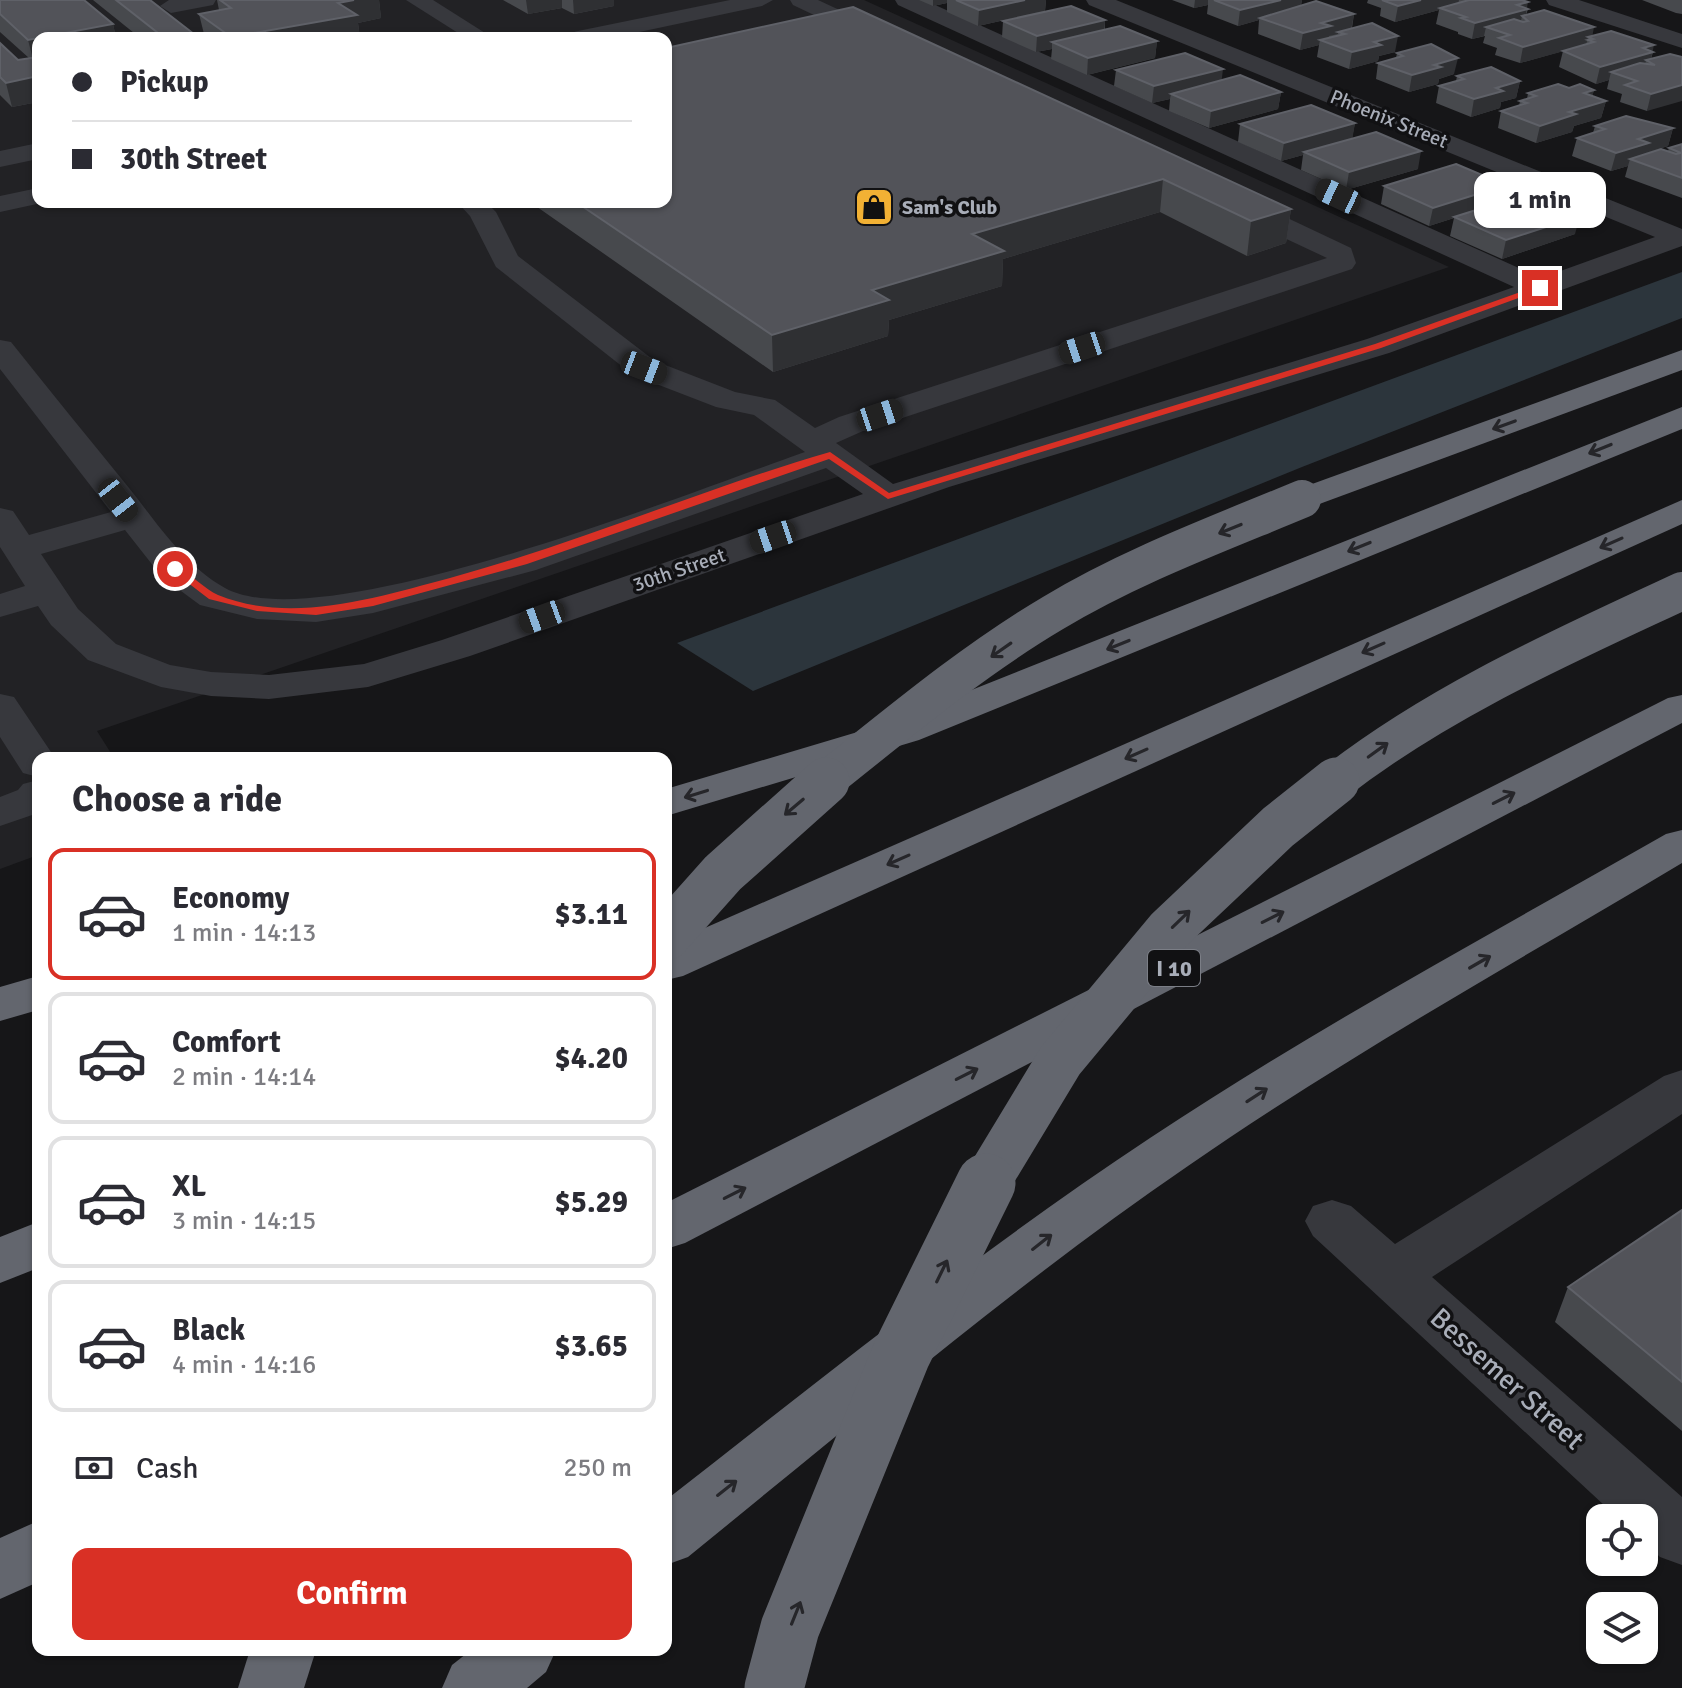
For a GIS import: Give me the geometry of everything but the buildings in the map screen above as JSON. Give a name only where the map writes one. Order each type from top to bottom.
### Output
[{"type":"highway","points":[[672,931],[755,841],[839,770],[954,682],[1068,604],[1164,556],[1302,499],[1682,359]]},
{"type":"highway","points":[[672,801],[905,731],[1682,417]]},
{"type":"highway","points":[[672,961],[1682,511]]},
{"type":"highway","points":[[774,1688],[790,1628],[901,1355],[983,1188],[1060,1061],[1169,930],[1278,827],[1383,745],[1518,668],[1682,591]]},
{"type":"highway","name":"I 10","points":[[672,1225],[1682,707]]},
{"type":"highway","points":[[672,1532],[1058,1230],[1168,1152],[1291,1073],[1682,844]]},
{"type":"highway","points":[[0,1004],[32,995]]},
{"type":"highway","points":[[0,1261],[32,1247]]},
{"type":"highway","points":[[0,1570],[32,1553]]},
{"type":"highway","points":[[271,1688],[281,1656]]},
{"type":"highway","points":[[475,1688],[515,1656]]},
{"type":"street","points":[[171,6],[205,0]]},
{"type":"street","points":[[417,0],[472,32]]},
{"type":"street","points":[[607,32],[762,0]]},
{"type":"street","points":[[801,0],[900,47]]},
{"type":"street","points":[[906,0],[1540,288]]},
{"type":"street","name":"Phoenix Street","points":[[1097,0],[1681,237]]},
{"type":"street","points":[[1557,0],[1682,41]]},
{"type":"street","points":[[801,29],[843,20]]},
{"type":"street","points":[[0,159],[32,152]]},
{"type":"street","points":[[7,367],[175,569],[213,597],[257,608],[316,611],[373,602],[523,562],[821,449],[866,419],[1342,263],[1341,254],[1214,195]]},
{"type":"street","points":[[0,204],[32,197]]},
{"type":"street","points":[[477,208],[506,261],[644,368],[727,400],[764,407],[888,496]]},
{"type":"street","name":"30th Street","points":[[7,534],[64,617],[102,652],[161,675],[211,684],[269,687],[368,675],[456,648],[888,496],[1378,346],[1681,237]]},
{"type":"street","points":[[7,534],[132,517]]},
{"type":"street","points":[[0,606],[47,591]]},
{"type":"street","points":[[0,706],[32,755]]},
{"type":"street","points":[[0,812],[32,800]]},
{"type":"street","points":[[1391,1275],[1681,1092]]},
{"type":"street","name":"Bessemer Street","points":[[1332,1221],[1682,1537]]},
{"type":"shaded area","points":[[0,0],[864,0],[1449,267],[97,731],[110,752],[32,752],[32,857],[0,869]]},
{"type":"shaded area","points":[[1682,272],[1682,318],[1302,467],[753,691],[677,643]]},
{"type":"place","name":"Sam's Club","points":[[874,207]]},
{"type":"route","points":[[175,569],[213,597],[257,608],[316,611],[373,602],[523,562],[830,455],[888,496],[1378,346],[1540,288]]}]
